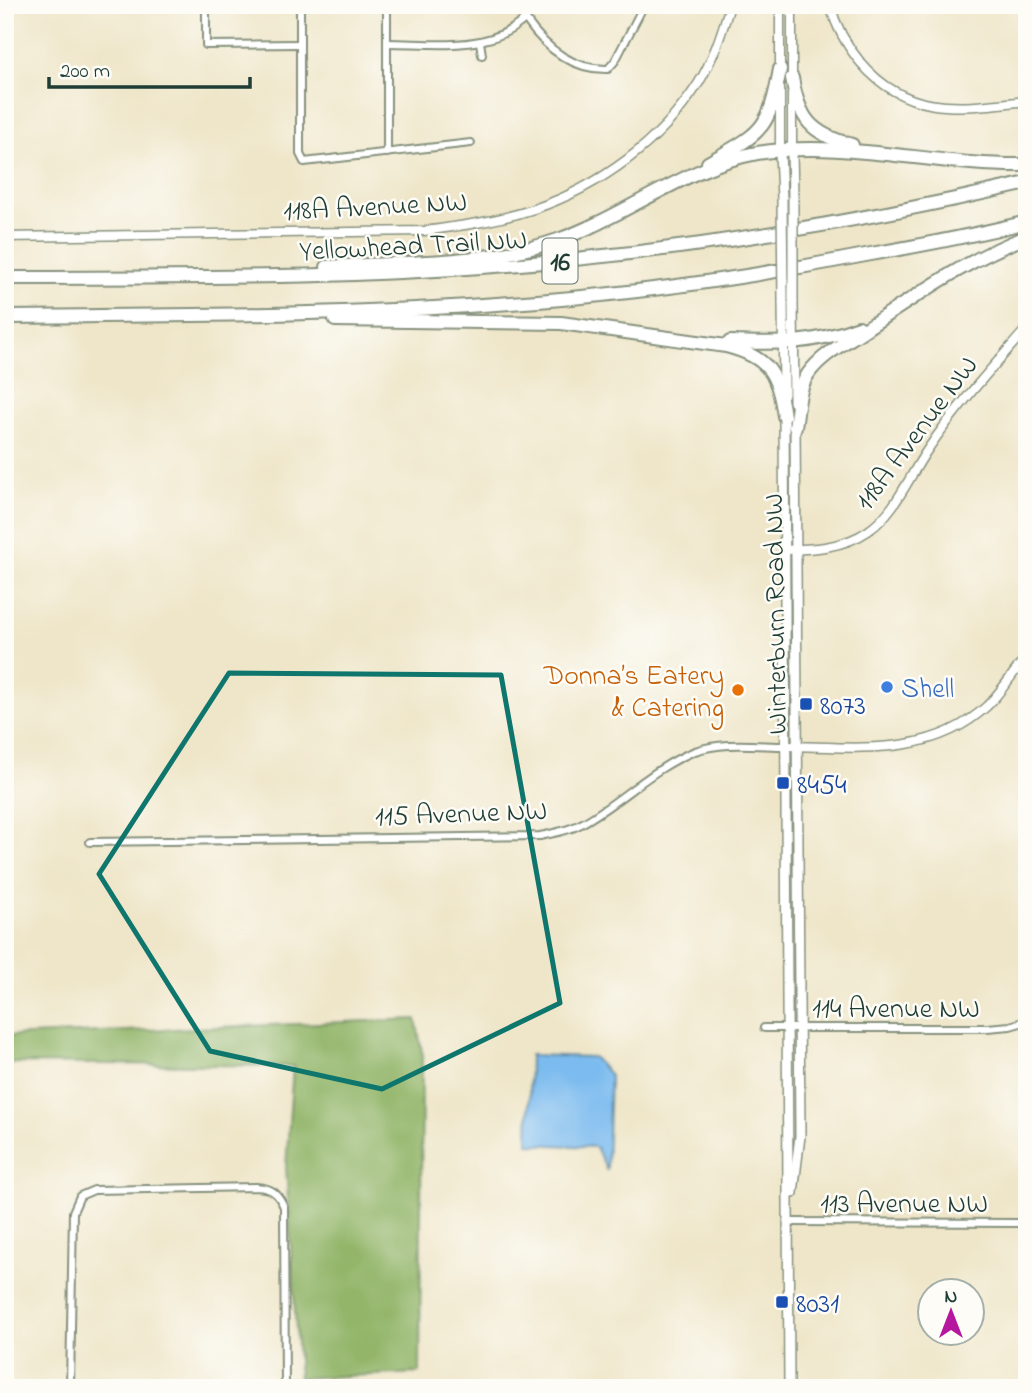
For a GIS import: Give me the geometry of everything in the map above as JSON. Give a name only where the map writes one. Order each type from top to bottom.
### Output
[{"type":"highway","points":[[669,187],[759,132],[774,104],[780,69]]},
{"type":"highway","points":[[792,78],[799,109],[813,129],[830,140],[886,155]]},
{"type":"highway","points":[[176,276],[428,260],[523,249],[584,229],[703,171],[745,156],[786,150],[818,148],[993,166],[1027,165]]},
{"type":"highway","name":"Yellowhead Trail NW","points":[[5,278],[407,272],[595,257],[836,223],[1027,183]]},
{"type":"highway","name":"16","points":[[5,317],[236,314],[484,305],[658,288],[845,259],[1027,222]]},
{"type":"highway","points":[[795,426],[804,382],[826,355],[984,256],[1027,237]]},
{"type":"highway","points":[[691,341],[788,344],[836,335],[895,310]]},
{"type":"highway","points":[[236,314],[306,320],[561,323],[733,348],[758,358],[769,368],[777,380],[784,416]]},
{"type":"main road","name":"Winterburn Road NW","points":[[786,150],[793,198],[793,300],[784,416],[799,746],[800,1028],[800,1136],[789,1222]]},
{"type":"main road","name":"Winterburn Road NW","points":[[786,150],[782,199],[783,302],[795,426],[787,746],[789,1388]]},
{"type":"street","points":[[206,5],[206,45],[300,44]]},
{"type":"street","points":[[300,5],[302,160],[312,163],[471,143]]},
{"type":"street","points":[[387,5],[387,153]]},
{"type":"street","points":[[387,43],[480,42],[507,33],[526,20],[537,5]]},
{"type":"street","points":[[526,20],[540,40],[559,55],[588,67],[608,69],[615,61],[644,5]]},
{"type":"street","name":"118A Avenue NW","points":[[5,237],[424,231],[474,224],[536,208],[564,196],[618,165],[666,125],[698,83],[710,60],[730,5]]},
{"type":"street","name":"Winterburn Road NW","points":[[780,5],[780,69],[786,150]]},
{"type":"street","name":"Winterburn Road NW","points":[[786,150],[792,78],[792,5]]},
{"type":"street","points":[[830,5],[838,31],[857,58],[880,82],[897,94],[929,105],[952,108],[1027,101]]},
{"type":"street","points":[[480,42],[482,55]]},
{"type":"street","name":"118A Avenue NW","points":[[790,550],[842,543],[869,530],[881,520],[928,448],[1027,328]]},
{"type":"street","name":"115 Avenue NW","points":[[90,842],[540,836],[562,832],[582,823],[645,779],[695,751],[712,746],[885,747],[910,744],[942,735],[974,717],[989,704],[1027,655]]},
{"type":"street","name":"114 Avenue NW","points":[[764,1028],[987,1028],[1027,1021]]},
{"type":"street","points":[[71,1388],[73,1212],[80,1196],[94,1190],[256,1187],[271,1189],[281,1200],[285,1218],[285,1388]]},
{"type":"street","name":"113 Avenue NW","points":[[789,1222],[1018,1223]]},
{"type":"highlighted area","points":[[229,673],[501,675],[560,1003],[382,1089],[210,1051],[99,874]]},
{"type":"green space","points":[[416,1019],[422,1052],[420,1373],[299,1378],[286,1167],[293,1066],[5,1063],[5,1036]]},
{"type":"water","points":[[530,1055],[593,1057],[610,1075],[607,1171],[596,1147],[528,1144]]},
{"type":"place","name":"Shell","points":[[887,687]]},
{"type":"place","name":"Donna’s Eatery & Catering","points":[[738,690]]},
{"type":"place","name":"8073","points":[[806,704]]},
{"type":"place","name":"8454","points":[[783,783]]},
{"type":"place","name":"8031","points":[[782,1302]]}]
